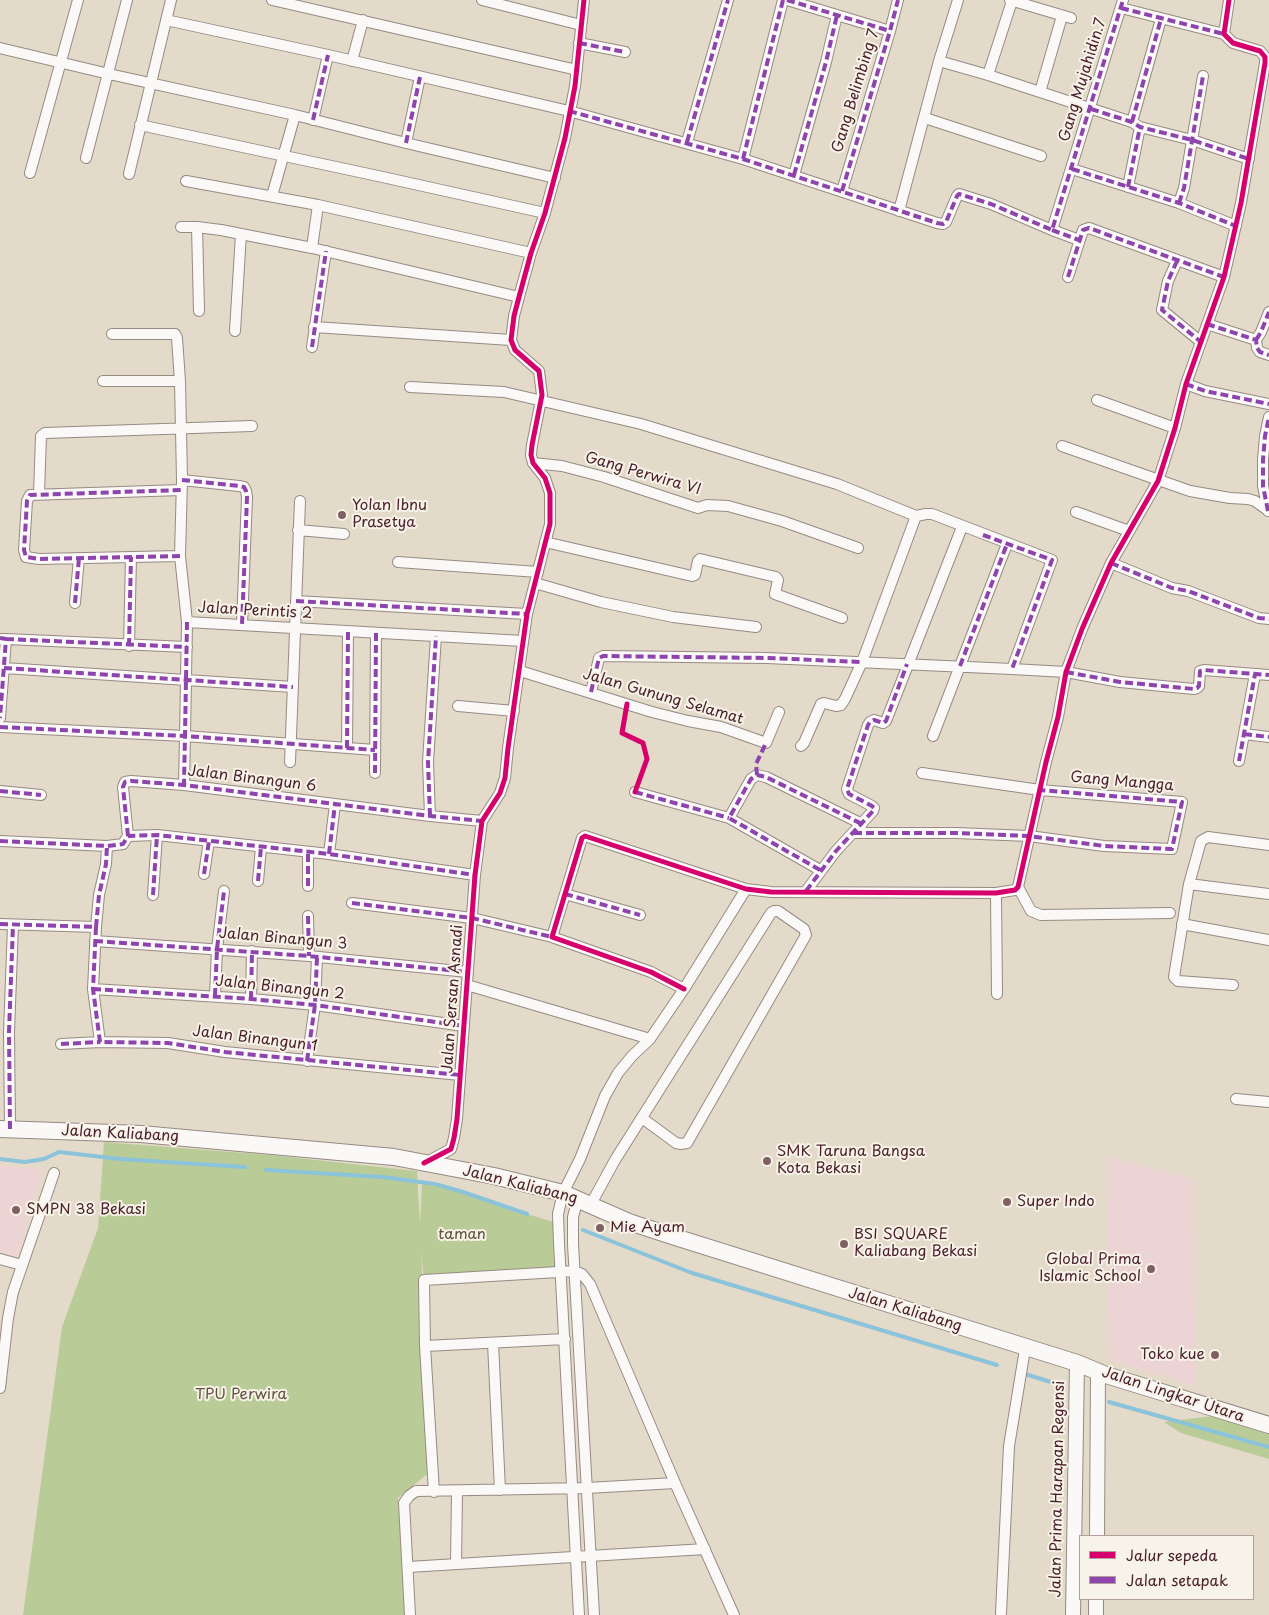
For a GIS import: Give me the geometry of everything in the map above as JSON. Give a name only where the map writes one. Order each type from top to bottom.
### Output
[{"type":"main road","name":"Jalan Kaliabang","points":[[5,1129],[141,1134],[394,1158],[494,1176],[578,1198],[629,1222],[1024,1354],[1076,1364]]},
{"type":"main road","name":"Jalan Lingkar Utara","points":[[1076,1364],[1269,1425]]},
{"type":"street","points":[[30,174],[78,0]]},
{"type":"street","points":[[86,158],[127,0]]},
{"type":"street","points":[[129,174],[171,0]]},
{"type":"street","points":[[272,0],[577,70]]},
{"type":"street","points":[[482,0],[581,25]]},
{"type":"street","points":[[482,821],[500,793],[505,778],[527,614],[550,524],[550,493],[545,478],[533,463],[532,445],[541,399],[540,371],[515,350],[511,340],[518,298],[545,213],[565,138],[577,70],[584,0]]},
{"type":"street","points":[[687,142],[728,0]]},
{"type":"street","points":[[744,159],[785,0],[890,31]]},
{"type":"street","name":"Gang Belimbing 7","points":[[842,191],[898,0]]},
{"type":"street","points":[[899,211],[939,61],[958,0]]},
{"type":"street","points":[[988,75],[1011,0],[1066,17],[1040,92]]},
{"type":"street","points":[[1224,34],[1229,0]]},
{"type":"street","points":[[1122,4],[1161,19],[1224,34],[1233,42],[1257,48],[1263,53],[1265,64],[1265,95],[1249,159],[1224,277],[1186,384],[1175,428],[1158,481],[1111,563],[1066,672],[1058,717],[1018,887],[1031,911],[1041,915],[1170,913]]},
{"type":"street","name":"Gang Mujahidin.7","points":[[1052,230],[1122,4]]},
{"type":"street","points":[[794,176],[826,62],[837,15]]},
{"type":"street","points":[[1128,187],[1136,125],[1161,19]]},
{"type":"street","points":[[166,20],[570,111],[744,159],[943,224],[946,222],[959,194],[990,204],[1079,240]]},
{"type":"street","points":[[352,61],[363,20]]},
{"type":"street","points":[[579,43],[625,52]]},
{"type":"street","points":[[0,48],[150,84],[295,115],[555,178]]},
{"type":"street","points":[[313,120],[328,55]]},
{"type":"street","points":[[939,61],[988,75],[1136,125],[1192,140],[1249,159]]},
{"type":"street","points":[[1179,203],[1184,188],[1203,76]]},
{"type":"street","points":[[406,143],[420,77]]},
{"type":"street","points":[[272,196],[282,155],[295,115]]},
{"type":"street","points":[[925,118],[1041,156]]},
{"type":"street","points":[[140,125],[545,213]]},
{"type":"street","points":[[1072,168],[1179,203],[1236,226]]},
{"type":"street","points":[[186,181],[318,205],[531,253]]},
{"type":"street","points":[[312,248],[318,205]]},
{"type":"street","points":[[181,228],[197,227],[312,248],[518,298]]},
{"type":"street","points":[[197,227],[198,311]]},
{"type":"street","points":[[1068,277],[1083,230],[1089,228],[1224,277]]},
{"type":"street","points":[[235,331],[241,234]]},
{"type":"street","points":[[312,347],[326,251]]},
{"type":"street","points":[[1177,261],[1171,272],[1162,310],[1201,342]]},
{"type":"street","points":[[1269,312],[1256,340],[1257,348],[1260,352],[1269,355]]},
{"type":"street","points":[[1206,324],[1256,340]]},
{"type":"street","points":[[314,327],[511,340]]},
{"type":"street","name":"Jalan Perintis 2","points":[[112,334],[175,334],[177,338],[180,381],[182,486],[180,556],[187,622],[523,641]]},
{"type":"street","points":[[103,381],[180,381]]},
{"type":"street","points":[[1186,384],[1269,404]]},
{"type":"street","points":[[410,387],[504,392],[541,399],[641,424],[837,484],[916,516],[932,514],[1052,560],[1012,669]]},
{"type":"street","points":[[1097,400],[1175,428]]},
{"type":"street","points":[[1269,417],[1265,436],[1263,486],[1269,511]]},
{"type":"street","points":[[39,494],[41,436],[45,433],[252,426]]},
{"type":"street","points":[[1062,446],[1190,491],[1255,501],[1269,511]]},
{"type":"street","name":"Gang Perwira VI","points":[[533,463],[562,466],[604,477],[698,508],[728,506],[782,521],[858,548]]},
{"type":"street","points":[[180,556],[26,557],[24,550],[27,501],[30,495],[39,494],[182,486],[244,487],[247,497],[242,625]]},
{"type":"street","points":[[290,762],[300,501]]},
{"type":"street","points":[[1076,512],[1129,530]]},
{"type":"street","points":[[801,746],[821,704],[841,705],[862,662],[916,516]]},
{"type":"street","points":[[806,891],[820,870],[873,812],[874,808],[849,794],[847,789],[868,725],[874,720],[886,721],[962,527]]},
{"type":"street","points":[[298,530],[344,534]]},
{"type":"street","points":[[545,542],[692,576],[695,575],[700,559],[776,577],[778,580],[775,594],[842,618]]},
{"type":"street","points":[[933,736],[1007,544]]},
{"type":"street","points":[[129,646],[131,557]]},
{"type":"street","points":[[75,603],[79,558]]},
{"type":"street","points":[[398,562],[538,572]]},
{"type":"street","points":[[1111,563],[1172,588],[1188,591],[1259,618],[1269,619]]},
{"type":"street","points":[[535,583],[601,602],[673,617],[756,627]]},
{"type":"street","points":[[296,602],[527,614]]},
{"type":"street","points":[[184,785],[187,622]]},
{"type":"street","points":[[347,748],[348,632]]},
{"type":"street","points":[[375,773],[376,633]]},
{"type":"street","points":[[430,816],[428,762],[436,636]]},
{"type":"street","points":[[0,718],[4,668],[3,639],[129,646],[187,647]]},
{"type":"street","points":[[591,692],[599,658],[603,656],[767,658],[960,666],[1066,672],[1120,682],[1194,689],[1199,686],[1200,672],[1204,670],[1269,675]]},
{"type":"street","points":[[4,668],[293,687]]},
{"type":"street","name":"Jalan Gunung Selamat","points":[[520,671],[652,712],[721,727],[766,743],[779,712]]},
{"type":"street","points":[[1239,761],[1256,674]]},
{"type":"street","points":[[458,706],[514,711]]},
{"type":"street","points":[[0,727],[185,736],[375,750]]},
{"type":"street","points":[[1244,734],[1269,737]]},
{"type":"street","points":[[922,773],[1040,790]]},
{"type":"street","points":[[729,818],[751,779],[758,775],[766,776],[862,824]]},
{"type":"street","name":"Jalan Binangun 6","points":[[128,836],[123,787],[125,782],[131,781],[184,785],[482,821]]},
{"type":"street","name":"Gang Mangga","points":[[1029,836],[1104,846],[1172,848],[1182,802],[1040,790]]},
{"type":"street","points":[[0,791],[41,794]]},
{"type":"street","points":[[635,792],[729,818],[820,870]]},
{"type":"street","points":[[329,854],[335,804]]},
{"type":"street","name":"Jalan Sersan Asnadi","points":[[424,1163],[451,1149],[457,1119],[475,875],[482,821]]},
{"type":"street","points":[[854,833],[956,833],[1029,836]]},
{"type":"street","points":[[153,895],[157,835]]},
{"type":"street","points":[[0,841],[107,846],[123,844],[128,836],[157,835],[329,854],[475,875]]},
{"type":"street","points":[[552,937],[582,838],[585,836],[746,889],[771,892],[996,894],[1015,890],[1018,887]]},
{"type":"street","points":[[1233,985],[1178,981],[1174,977],[1189,884],[1201,841],[1208,837],[1269,845]]},
{"type":"street","points":[[204,874],[209,841]]},
{"type":"street","points":[[100,1042],[93,988],[94,941],[107,846]]},
{"type":"street","points":[[258,881],[261,846]]},
{"type":"street","points":[[308,852],[308,886]]},
{"type":"street","points":[[1189,884],[1269,894]]},
{"type":"street","points":[[594,1615],[573,1244],[573,1217],[578,1198],[580,1159],[605,1096],[623,1068],[650,1039],[746,889]]},
{"type":"street","points":[[215,996],[224,890]]},
{"type":"street","points":[[565,894],[640,915]]},
{"type":"street","points":[[996,894],[997,994]]},
{"type":"street","points":[[352,903],[472,918],[552,937],[651,972],[684,988]]},
{"type":"street","points":[[579,1615],[558,1214],[608,1172],[770,913],[778,911],[804,929],[806,935],[687,1143],[676,1143],[642,1118]]},
{"type":"street","points":[[307,1061],[315,1005],[313,956],[308,916]]},
{"type":"street","points":[[0,924],[96,927]]},
{"type":"street","points":[[1182,924],[1269,940]]},
{"type":"street","points":[[5,1129],[13,925]]},
{"type":"street","name":"Jalan Binangun 3","points":[[94,941],[313,956],[468,972]]},
{"type":"street","points":[[251,999],[252,952]]},
{"type":"street","points":[[467,984],[650,1039]]},
{"type":"street","name":"Jalan Binangun 2","points":[[93,988],[315,1005],[464,1026]]},
{"type":"street","name":"Jalan Binangun 1","points":[[61,1044],[100,1042],[168,1043],[216,1051],[307,1061],[460,1075]]},
{"type":"street","points":[[1236,1099],[1269,1102]]},
{"type":"street","points":[[0,1388],[13,1292],[54,1173]]},
{"type":"street","points":[[0,1259],[22,1265]]},
{"type":"street","points":[[434,1492],[425,1346],[424,1280],[575,1271],[582,1274],[590,1284],[734,1615]]},
{"type":"street","points":[[425,1346],[564,1339]]},
{"type":"street","points":[[493,1343],[500,1490]]},
{"type":"street","points":[[1001,1613],[1010,1446],[1024,1354]]},
{"type":"street","name":"Jalan Prima Harapan Regensi","points":[[1073,1615],[1076,1364]]},
{"type":"street","points":[[1097,1535],[1098,1371]]},
{"type":"street","points":[[410,1615],[404,1503],[409,1496],[416,1492],[587,1488],[675,1483]]},
{"type":"street","points":[[456,1563],[457,1492]]},
{"type":"street","points":[[408,1566],[591,1554],[705,1549]]},
{"type":"street","points":[[1096,1600],[1096,1615]]},
{"type":"shaded area","name":"Global Prima Islamic School","points":[[1106,1156],[1194,1179],[1195,1386],[1109,1360]]},
{"type":"shaded area","name":"SMPN 38 Bekasi","points":[[0,1165],[43,1169],[18,1257],[0,1251]]},
{"type":"green space","name":"TPU Perwira","points":[[104,1142],[270,1155],[417,1171],[420,1225],[422,1183],[463,1192],[557,1223],[561,1271],[424,1280],[421,1252],[432,1470],[398,1498],[406,1615],[23,1615],[62,1327],[98,1228]]},
{"type":"green space","points":[[1229,1414],[1269,1425],[1269,1459],[1181,1433],[1164,1422]]},
{"type":"waterway","points":[[0,1159],[25,1162],[44,1159],[59,1152],[120,1159],[245,1167]]},
{"type":"waterway","points":[[266,1170],[383,1177],[435,1184],[527,1214]]},
{"type":"waterway","points":[[583,1230],[692,1273],[997,1365]]},
{"type":"waterway","points":[[1025,1374],[1051,1382]]},
{"type":"waterway","points":[[1109,1402],[1269,1447]]},
{"type":"marked path","points":[[687,142],[728,0]]},
{"type":"marked path","points":[[743,159],[783,0]]},
{"type":"marked path","points":[[787,0],[890,31]]},
{"type":"marked path","points":[[842,191],[898,0]]},
{"type":"marked path","points":[[569,111],[743,159],[937,223],[943,224],[946,222],[959,194],[991,204],[1052,230],[1123,0]]},
{"type":"marked path","points":[[1121,8],[1224,34]]},
{"type":"marked path","points":[[794,175],[826,62],[837,15]]},
{"type":"marked path","points":[[1132,122],[1161,19]]},
{"type":"marked path","points":[[579,43],[625,52]]},
{"type":"marked path","points":[[313,120],[328,55]]},
{"type":"marked path","points":[[1179,203],[1184,188],[1203,76]]},
{"type":"marked path","points":[[406,143],[420,77]]},
{"type":"marked path","points":[[1091,109],[1132,122],[1140,127],[1192,140],[1249,159]]},
{"type":"marked path","points":[[1128,187],[1140,127]]},
{"type":"marked path","points":[[1072,169],[1179,203],[1236,226]]},
{"type":"marked path","points":[[1068,277],[1083,230],[1089,228],[1224,277]]},
{"type":"marked path","points":[[1052,230],[1079,240]]},
{"type":"marked path","points":[[312,347],[326,251]]},
{"type":"marked path","points":[[1177,261],[1168,281],[1162,310],[1201,342]]},
{"type":"marked path","points":[[1256,340],[1269,312]]},
{"type":"marked path","points":[[1207,324],[1256,340],[1257,348],[1260,352],[1269,355]]},
{"type":"marked path","points":[[1186,384],[1205,391],[1269,404]]},
{"type":"marked path","points":[[1268,511],[1263,486],[1263,460],[1269,417]]},
{"type":"marked path","points":[[182,480],[239,486],[244,487],[246,491],[242,625]]},
{"type":"marked path","points":[[180,556],[39,559],[26,557],[24,550],[27,501],[30,495],[181,490]]},
{"type":"marked path","points":[[983,535],[1052,560],[1012,669]]},
{"type":"marked path","points":[[960,666],[1007,544]]},
{"type":"marked path","points":[[129,646],[131,557]]},
{"type":"marked path","points":[[75,603],[79,558]]},
{"type":"marked path","points":[[1111,563],[1172,588],[1188,591],[1259,618],[1269,619]]},
{"type":"marked path","points":[[296,601],[527,614]]},
{"type":"marked path","points":[[187,622],[185,736],[375,750]]},
{"type":"marked path","points":[[347,748],[348,632]]},
{"type":"marked path","points":[[375,773],[376,633]]},
{"type":"marked path","points":[[430,816],[428,762],[436,636]]},
{"type":"marked path","points":[[0,638],[6,639],[0,718]]},
{"type":"marked path","points":[[6,639],[187,647]]},
{"type":"marked path","points":[[591,692],[599,658],[603,656],[767,658],[862,662]]},
{"type":"marked path","points":[[806,891],[836,851],[873,811],[874,808],[872,806],[849,794],[847,789],[868,725],[874,720],[883,723],[886,721],[907,664]]},
{"type":"marked path","points":[[4,668],[293,687]]},
{"type":"marked path","points":[[1066,672],[1120,682],[1194,689],[1199,686],[1200,671],[1204,670],[1269,675]]},
{"type":"marked path","points":[[1239,761],[1255,674]]},
{"type":"marked path","points":[[0,727],[185,736],[184,785]]},
{"type":"marked path","points":[[1244,734],[1269,737]]},
{"type":"marked path","points":[[757,775],[756,764],[766,743]]},
{"type":"marked path","points":[[820,870],[729,818],[751,779],[757,775],[766,777],[862,824]]},
{"type":"marked path","points":[[128,836],[123,787],[125,782],[131,781],[184,785],[482,821]]},
{"type":"marked path","points":[[854,833],[956,833],[1029,836],[1104,846],[1172,849],[1182,802],[1040,790]]},
{"type":"marked path","points":[[0,791],[41,795]]},
{"type":"marked path","points":[[635,792],[729,818]]},
{"type":"marked path","points":[[329,854],[335,804]]},
{"type":"marked path","points":[[0,841],[107,846],[123,844],[128,836],[157,835],[329,854],[475,875]]},
{"type":"marked path","points":[[153,895],[157,835]]},
{"type":"marked path","points":[[204,874],[209,841]]},
{"type":"marked path","points":[[0,924],[96,927],[107,846]]},
{"type":"marked path","points":[[258,881],[261,847]]},
{"type":"marked path","points":[[308,852],[308,886]]},
{"type":"marked path","points":[[215,996],[217,949],[224,891]]},
{"type":"marked path","points":[[565,894],[640,915]]},
{"type":"marked path","points":[[352,903],[472,918],[552,937]]},
{"type":"marked path","points":[[308,916],[309,956]]},
{"type":"marked path","points":[[10,1129],[9,1032],[13,925]]},
{"type":"marked path","points":[[96,927],[93,989],[100,1042],[168,1043],[225,1052],[460,1075]]},
{"type":"marked path","points":[[95,941],[309,956],[468,972]]},
{"type":"marked path","points":[[251,999],[252,951]]},
{"type":"marked path","points":[[307,1061],[315,1005],[317,957]]},
{"type":"marked path","points":[[93,989],[315,1005],[464,1026]]},
{"type":"marked path","points":[[61,1044],[100,1042]]},
{"type":"cycle path","points":[[424,1163],[451,1149],[454,1138],[475,875],[482,821],[500,793],[505,778],[527,614],[550,524],[550,493],[545,478],[533,463],[531,455],[542,395],[539,371],[515,350],[511,340],[519,297],[531,253],[545,213],[565,138],[575,86],[584,0]]},
{"type":"cycle path","points":[[684,989],[651,972],[552,937],[582,838],[585,836],[746,889],[771,892],[996,893],[1015,890],[1018,887],[1058,717],[1066,672],[1082,629],[1111,563],[1158,481],[1175,428],[1186,384],[1224,277],[1241,203],[1265,63],[1265,57],[1260,51],[1233,43],[1224,34],[1229,0]]},
{"type":"cycle path","points":[[627,704],[622,733],[643,743],[647,759],[635,792]]},
{"type":"place","name":"Yolan Ibnu Prasetya","points":[[342,515]]},
{"type":"place","name":"SMK Taruna Bangsa Kota Bekasi","points":[[767,1161]]},
{"type":"place","name":"Super Indo","points":[[1007,1202]]},
{"type":"place","name":"SMPN 38 Bekasi","points":[[16,1210]]},
{"type":"place","name":"Mie Ayam","points":[[600,1228]]},
{"type":"place","name":"BSI SQUARE Kaliabang Bekasi","points":[[844,1244]]},
{"type":"place","name":"Global Prima Islamic School","points":[[1151,1269]]},
{"type":"place","name":"Toko kue","points":[[1215,1355]]},
{"type":"park label","name":"taman","points":[[462,1235]]}]
